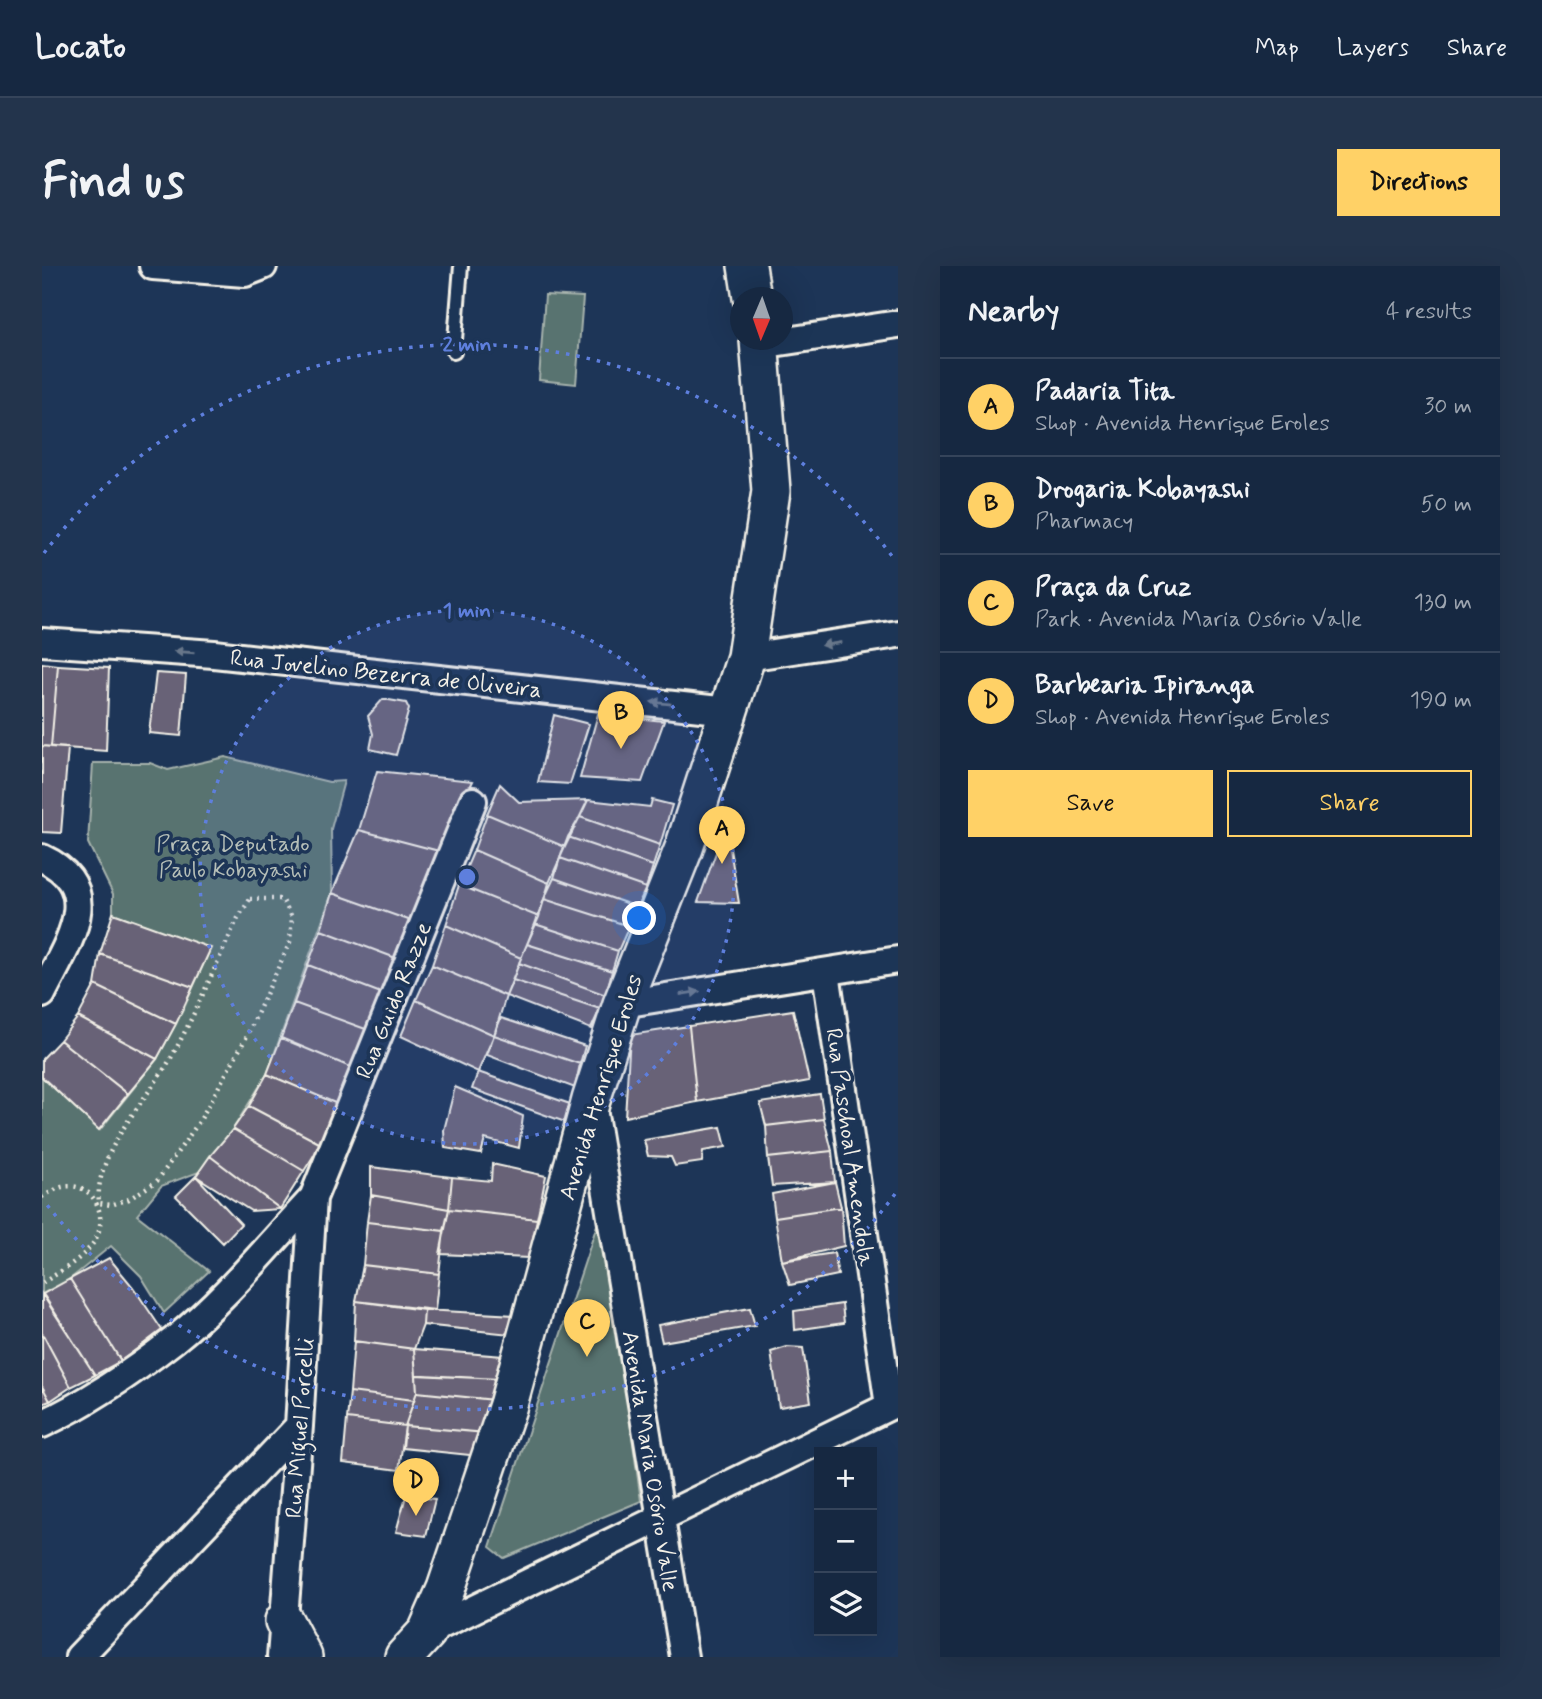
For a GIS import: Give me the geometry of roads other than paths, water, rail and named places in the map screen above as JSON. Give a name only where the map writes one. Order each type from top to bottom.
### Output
[{"type":"main road","points":[[747,266],[750,287]]},
{"type":"main road","name":"Avenida Henrique Eroles","points":[[416,1645],[446,1589],[508,1405],[591,1100],[622,1004],[684,848],[746,657],[771,491],[760,350]]},
{"type":"main road","points":[[284,1621],[303,1657]]},
{"type":"street","points":[[153,266],[245,273],[263,266]]},
{"type":"street","points":[[793,338],[898,324]]},
{"type":"street","points":[[746,657],[898,634]]},
{"type":"street","name":"Rua Jovelino Bezerra de Oliveira","points":[[42,642],[214,654],[729,711]]},
{"type":"street","name":"Rua Guido Razze","points":[[313,1198],[473,802]]},
{"type":"street","points":[[42,858],[61,868],[70,879],[76,890],[79,906],[74,930],[42,994]]},
{"type":"street","points":[[622,1004],[898,960]]},
{"type":"street","name":"Rua Paschoal Amendola","points":[[826,972],[894,1404]]},
{"type":"street","name":"Avenida Maria Osório Valle","points":[[591,1100],[684,1657]]},
{"type":"street","points":[[42,1424],[121,1378],[175,1339],[220,1297],[313,1198]]},
{"type":"street","name":"Rua Miguel Porcelli","points":[[281,1657],[313,1198]]},
{"type":"street","points":[[416,1645],[660,1517],[894,1404]]},
{"type":"street","points":[[79,1657],[299,1426]]},
{"type":"lane","points":[[454,352],[461,266]]},
{"type":"place","name":"Drogaria Kobayashi","points":[[621,749]]},
{"type":"place","name":"Padaria Tita","points":[[722,864]]},
{"type":"place","name":"Praça da Cruz","points":[[587,1357]]},
{"type":"place","name":"Barbearia Ipiranga","points":[[416,1516]]},
{"type":"park label","name":"Praça Deputado Paulo Kobayashi","points":[[233,856]]}]
